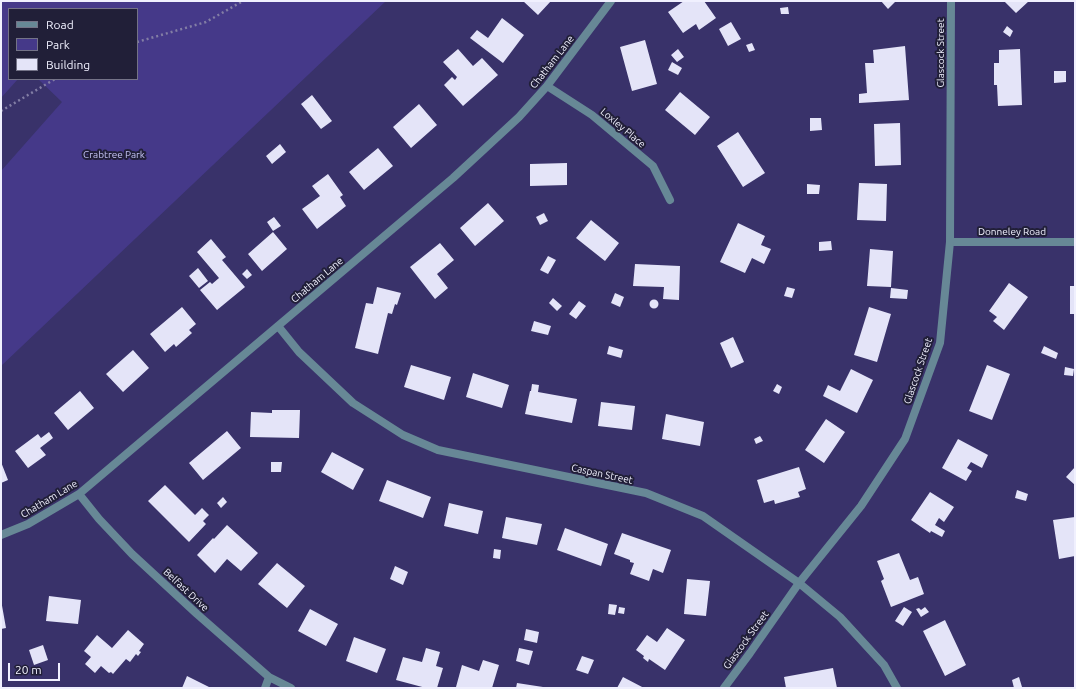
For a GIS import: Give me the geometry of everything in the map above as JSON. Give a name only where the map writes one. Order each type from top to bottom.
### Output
[{"type":"street","name":"Chatham Lane","points":[[1,535],[28,524],[79,494],[453,178],[519,117],[547,86],[611,1]]},
{"type":"street","name":"Glascock Street","points":[[724,688],[799,582],[861,506],[905,439],[940,343],[950,242],[951,1]]},
{"type":"street","name":"Loxley Place","points":[[547,86],[592,115],[653,166],[670,200]]},
{"type":"street","name":"Donneley Road","points":[[950,242],[1075,242]]},
{"type":"street","name":"Caspan Street","points":[[278,326],[299,352],[353,403],[403,435],[438,450],[646,493],[703,516],[799,582],[840,617],[884,665],[897,688]]},
{"type":"street","name":"Belfast Drive","points":[[79,494],[99,519],[132,554],[197,614],[269,677],[291,688]]},
{"type":"street","points":[[265,688],[269,677]]},
{"type":"path","points":[[138,42],[206,22],[243,1]]},
{"type":"path","points":[[1,112],[52,80]]},
{"type":"green space","name":"Crabtree Park","points":[[1,1],[386,1],[1,366],[1,171],[62,102],[39,80],[138,80],[138,8],[8,8],[8,80],[17,80],[1,98]]},
{"type":"building","points":[[523,1],[551,1],[538,15]]},
{"type":"building","points":[[684,1],[704,1],[716,18],[699,30],[696,24],[683,33],[668,12]]},
{"type":"building","points":[[881,1],[896,1],[888,9]]},
{"type":"building","points":[[1004,1],[1029,1],[1016,13]]},
{"type":"building","points":[[788,7],[789,14],[781,14],[780,8]]},
{"type":"building","points":[[502,18],[524,35],[503,63],[470,38],[477,30],[488,38]]},
{"type":"building","points":[[731,22],[741,39],[728,46],[719,29]]},
{"type":"building","points":[[1007,26],[1013,31],[1010,37],[1003,32]]},
{"type":"building","points":[[645,40],[657,84],[632,91],[620,47]]},
{"type":"building","points":[[752,43],[755,50],[749,52],[746,45]]},
{"type":"building","points":[[905,46],[909,100],[859,103],[859,94],[867,93],[865,63],[874,63],[873,50]]},
{"type":"building","points":[[458,49],[473,66],[482,58],[498,75],[463,106],[444,85],[452,77],[455,80],[457,77],[443,62]]},
{"type":"building","points":[[678,49],[684,57],[677,62],[671,55]]},
{"type":"building","points":[[1020,49],[1022,105],[998,106],[997,85],[994,85],[994,63],[999,63],[999,50]]},
{"type":"building","points":[[672,62],[682,68],[678,75],[668,70]]},
{"type":"building","points":[[1054,71],[1066,71],[1066,82],[1054,83]]},
{"type":"building","points":[[680,92],[710,117],[695,135],[665,110]]},
{"type":"building","points":[[312,95],[332,121],[321,129],[301,104]]},
{"type":"building","points":[[419,104],[437,125],[411,148],[393,127]]},
{"type":"building","points":[[810,118],[821,118],[822,130],[810,131]]},
{"type":"building","points":[[900,123],[901,165],[875,166],[874,124]]},
{"type":"building","points":[[738,132],[765,173],[743,187],[717,146]]},
{"type":"building","points":[[280,144],[286,152],[272,164],[266,156]]},
{"type":"building","points":[[378,148],[393,166],[364,190],[349,172]]},
{"type":"building","points":[[567,163],[567,185],[530,186],[530,164]]},
{"type":"building","points":[[328,174],[343,195],[340,197],[346,206],[317,229],[302,209],[320,196],[312,186]]},
{"type":"building","points":[[859,183],[887,184],[886,221],[857,220]]},
{"type":"building","points":[[807,184],[820,185],[819,194],[807,194]]},
{"type":"building","points":[[488,203],[504,221],[475,246],[460,228]]},
{"type":"building","points":[[544,213],[548,221],[540,225],[536,217]]},
{"type":"building","points":[[274,217],[281,226],[273,231],[267,222]]},
{"type":"building","points":[[591,220],[619,243],[605,261],[576,238]]},
{"type":"building","points":[[738,223],[765,236],[761,245],[771,249],[764,264],[752,258],[745,273],[720,262]]},
{"type":"building","points":[[273,232],[287,249],[262,271],[248,254]]},
{"type":"building","points":[[211,239],[226,257],[222,260],[245,287],[217,310],[200,290],[210,282],[212,284],[219,278],[197,252]]},
{"type":"building","points":[[831,241],[832,250],[819,251],[819,242]]},
{"type":"building","points":[[440,243],[454,260],[437,274],[448,288],[435,299],[410,267]]},
{"type":"building","points":[[870,249],[893,251],[891,287],[867,286]]},
{"type":"building","points":[[548,256],[556,260],[548,274],[540,270]]},
{"type":"building","points":[[635,264],[680,266],[679,300],[663,299],[664,287],[633,286]]},
{"type":"building","points":[[198,268],[208,281],[199,288],[189,276]]},
{"type":"building","points":[[247,269],[252,275],[247,279],[242,274]]},
{"type":"building","points":[[1009,283],[1028,297],[1004,330],[993,321],[997,317],[989,311]]},
{"type":"building","points":[[1070,286],[1075,286],[1075,314],[1070,314]]},
{"type":"building","points":[[377,287],[401,293],[392,314],[388,313],[378,354],[355,348],[366,303],[373,304]]},
{"type":"building","points":[[787,287],[795,289],[792,298],[784,296]]},
{"type":"building","points":[[891,288],[908,290],[907,299],[890,298]]},
{"type":"building","points":[[615,293],[624,297],[620,307],[611,303]]},
{"type":"building","points":[[553,298],[562,306],[557,311],[549,303]]},
{"type":"building","points":[[652,300],[656,300],[658,304],[656,308],[652,308],[650,306],[650,302]]},
{"type":"building","points":[[579,301],[586,306],[576,319],[569,314]]},
{"type":"building","points":[[182,307],[196,324],[189,330],[192,333],[176,347],[174,344],[165,352],[150,334]]},
{"type":"building","points":[[869,307],[891,314],[877,362],[854,355]]},
{"type":"building","points":[[534,321],[551,326],[548,335],[531,331]]},
{"type":"building","points":[[733,337],[744,362],[731,368],[720,343]]},
{"type":"building","points":[[609,346],[623,350],[621,358],[607,354]]},
{"type":"building","points":[[1044,346],[1058,353],[1056,359],[1041,353]]},
{"type":"building","points":[[133,350],[149,368],[123,392],[106,374]]},
{"type":"building","points":[[411,365],[451,377],[444,400],[404,387]]},
{"type":"building","points":[[987,365],[1010,374],[992,420],[969,411]]},
{"type":"building","points":[[1065,367],[1074,369],[1073,376],[1064,375]]},
{"type":"building","points":[[851,369],[873,380],[857,413],[823,396],[828,385],[840,391]]},
{"type":"building","points":[[473,373],[509,385],[502,408],[466,397]]},
{"type":"building","points":[[532,384],[539,385],[538,392],[577,399],[572,423],[525,414]]},
{"type":"building","points":[[777,384],[782,387],[779,394],[773,391]]},
{"type":"building","points":[[80,391],[94,408],[68,430],[54,413]]},
{"type":"building","points":[[601,402],[635,406],[632,430],[598,426]]},
{"type":"building","points":[[272,410],[300,410],[299,438],[250,437],[251,412],[272,413]]},
{"type":"building","points":[[666,414],[704,422],[700,446],[662,439]]},
{"type":"building","points":[[826,419],[845,432],[824,463],[805,450]]},
{"type":"building","points":[[227,431],[241,448],[203,480],[189,463]]},
{"type":"building","points":[[49,432],[53,438],[40,448],[46,455],[28,468],[15,451],[38,434],[41,438]]},
{"type":"building","points":[[760,436],[763,441],[756,444],[754,439]]},
{"type":"building","points":[[958,439],[988,455],[982,468],[971,462],[967,468],[972,471],[966,481],[942,468]]},
{"type":"building","points":[[332,452],[364,469],[353,490],[321,472]]},
{"type":"building","points":[[1,462],[8,480],[1,483]]},
{"type":"building","points":[[271,462],[282,462],[281,472],[271,472]]},
{"type":"building","points":[[799,467],[806,489],[798,492],[800,497],[775,504],[774,500],[764,503],[757,480]]},
{"type":"building","points":[[1075,467],[1075,485],[1066,477]]},
{"type":"building","points":[[387,480],[431,497],[423,518],[379,501]]},
{"type":"building","points":[[165,485],[195,515],[202,508],[209,515],[203,521],[206,524],[189,542],[148,501]]},
{"type":"building","points":[[1017,490],[1028,494],[1026,501],[1015,498]]},
{"type":"building","points":[[930,492],[954,507],[944,522],[939,518],[935,525],[945,531],[942,537],[931,531],[930,533],[911,520]]},
{"type":"building","points":[[223,497],[227,502],[221,508],[217,503]]},
{"type":"building","points":[[449,503],[483,511],[478,534],[444,526]]},
{"type":"building","points":[[506,517],[542,524],[537,545],[502,538]]},
{"type":"building","points":[[1075,517],[1075,556],[1059,559],[1053,520]]},
{"type":"building","points":[[227,525],[258,553],[241,571],[227,559],[215,573],[197,555]]},
{"type":"building","points":[[565,528],[608,544],[601,566],[557,550]]},
{"type":"building","points":[[622,533],[671,550],[663,573],[653,569],[649,581],[630,574],[634,563],[614,554]]},
{"type":"building","points":[[494,549],[501,550],[500,559],[493,558]]},
{"type":"building","points":[[899,553],[910,580],[918,577],[924,594],[891,607],[881,581],[884,579],[877,561]]},
{"type":"building","points":[[277,563],[305,586],[287,608],[258,584]]},
{"type":"building","points":[[395,566],[408,572],[403,585],[390,579]]},
{"type":"building","points":[[687,579],[710,581],[706,616],[684,614]]},
{"type":"building","points":[[49,596],[81,600],[78,624],[46,621]]},
{"type":"building","points":[[1,600],[6,628],[1,629]]},
{"type":"building","points":[[609,604],[617,605],[615,615],[608,614]]},
{"type":"building","points":[[619,607],[625,608],[624,614],[618,613]]},
{"type":"building","points":[[904,607],[912,612],[903,626],[895,621]]},
{"type":"building","points":[[925,607],[929,612],[921,617],[916,609],[919,608],[921,610]]},
{"type":"building","points":[[310,609],[338,624],[326,646],[298,631]]},
{"type":"building","points":[[945,620],[966,665],[945,676],[923,631]]},
{"type":"building","points":[[667,628],[685,640],[665,670],[649,659],[648,662],[643,658],[644,656],[636,650],[647,635],[657,642]]},
{"type":"building","points":[[526,629],[539,632],[537,643],[524,640]]},
{"type":"building","points":[[128,630],[144,644],[139,651],[141,652],[138,656],[136,654],[130,662],[126,659],[113,674],[111,672],[109,673],[101,666],[95,673],[85,664],[91,657],[84,651],[97,635],[112,648]]},
{"type":"building","points":[[354,637],[386,649],[377,673],[346,661]]},
{"type":"building","points":[[43,645],[48,660],[34,665],[29,650]]},
{"type":"building","points":[[426,648],[440,652],[436,666],[443,668],[437,688],[426,688],[396,680],[403,657],[422,662]]},
{"type":"building","points":[[519,648],[533,651],[529,665],[516,661]]},
{"type":"building","points":[[582,656],[594,660],[588,674],[576,670]]},
{"type":"building","points":[[483,660],[499,665],[492,688],[456,687],[462,665],[479,671]]},
{"type":"building","points":[[833,668],[837,688],[786,688],[784,677]]},
{"type":"building","points":[[187,676],[209,687],[182,688]]},
{"type":"building","points":[[623,677],[644,688],[617,688]]},
{"type":"building","points":[[1019,677],[1022,687],[1014,688],[1012,680]]},
{"type":"building","points":[[517,683],[543,687],[543,688],[516,688]]}]
